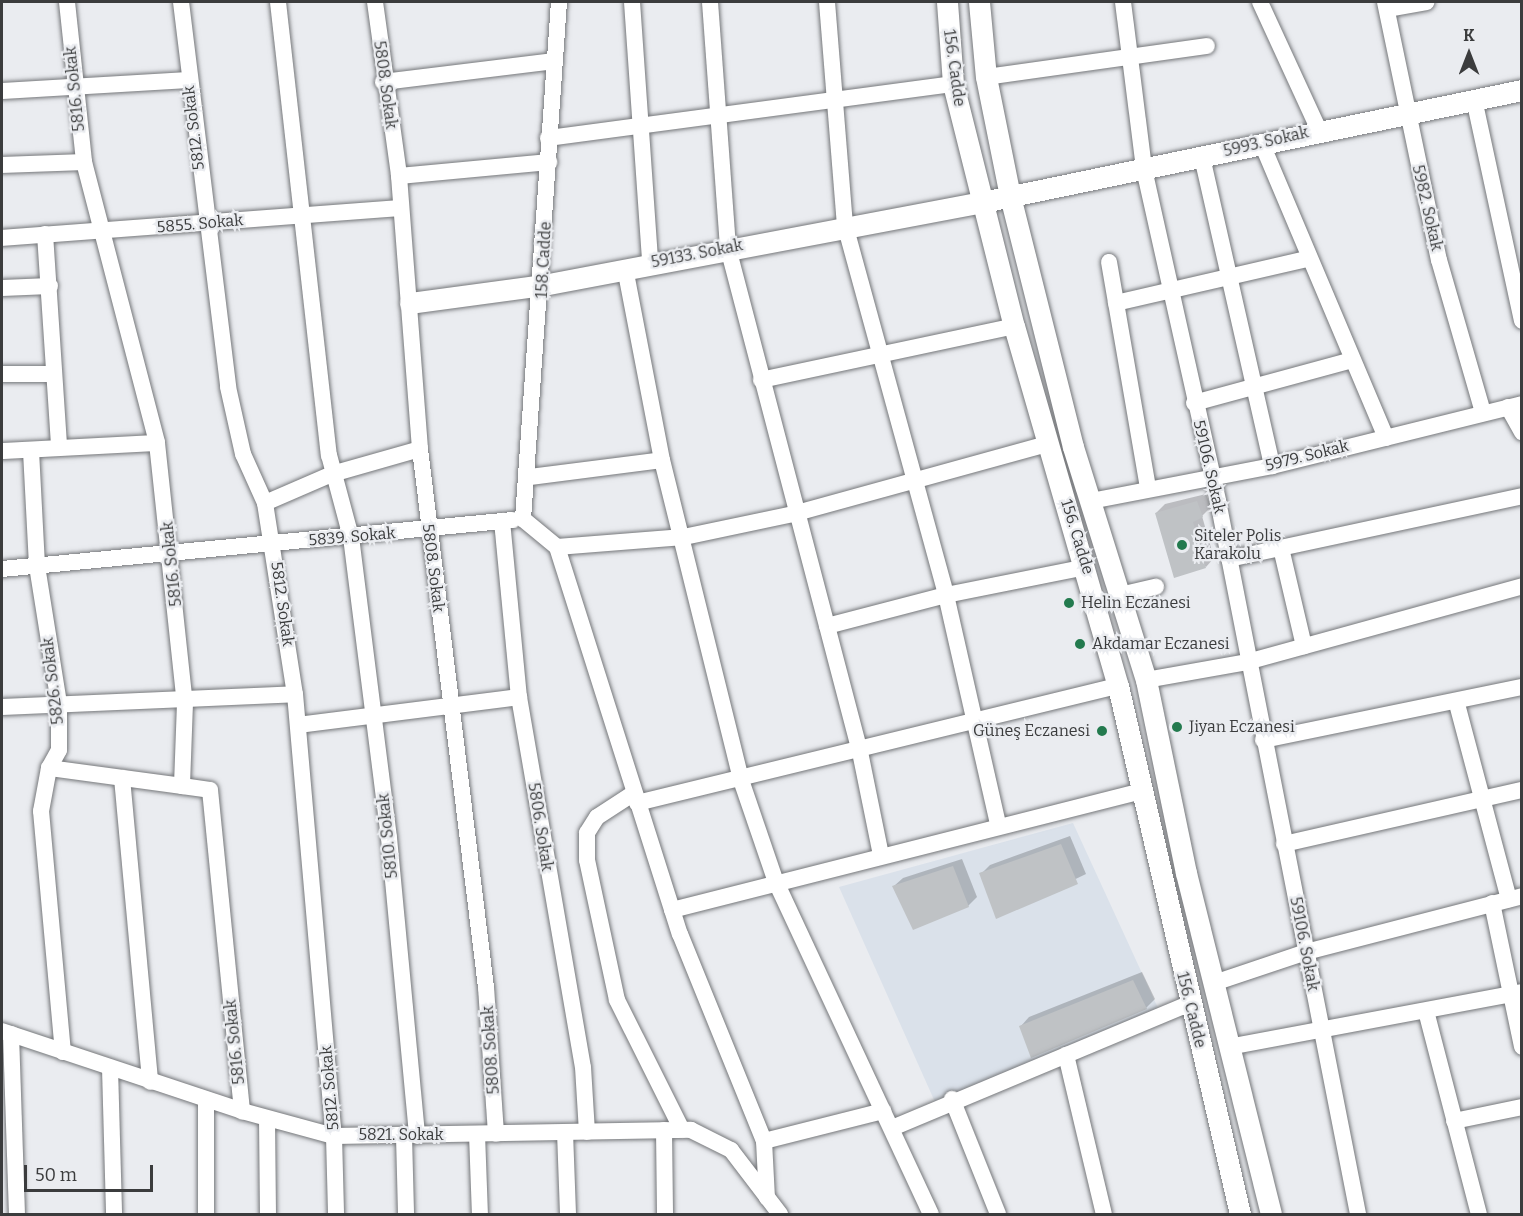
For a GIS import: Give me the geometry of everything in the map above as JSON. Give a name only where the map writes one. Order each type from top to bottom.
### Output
[{"type":"street","name":"5816. Sokak","points":[[67,2],[74,90],[84,162],[157,443],[172,554],[184,703],[182,786],[210,790],[242,1112]]},
{"type":"street","name":"5812. Sokak","points":[[181,2],[206,223],[228,387],[243,454],[265,503],[295,694],[334,1136],[336,1215]]},
{"type":"street","points":[[279,2],[299,217]]},
{"type":"street","name":"5808. Sokak","points":[[375,2],[383,82],[399,176],[399,208],[410,303],[428,531],[486,987],[496,1134]]},
{"type":"street","name":"158. Cadde","points":[[523,519],[530,477],[543,285],[549,162],[548,138],[559,2]]},
{"type":"street","points":[[637,2],[632,2],[650,262]]},
{"type":"street","points":[[710,2],[721,112],[728,248],[793,514],[827,626],[860,752],[881,855]]},
{"type":"street","points":[[827,2],[845,225],[883,357],[912,484],[946,595],[977,721],[998,823]]},
{"type":"street","name":"156. Cadde","points":[[947,2],[953,84],[1014,326],[1086,567],[1118,686],[1189,1004],[1240,1215]]},
{"type":"street","name":"156. Cadde","points":[[979,2],[986,77],[1010,196],[1073,447],[1092,501],[1146,680],[1214,982],[1271,1215]]},
{"type":"street","name":"59106. Sokak","points":[[1123,2],[1133,57],[1144,169],[1228,559],[1358,1215]]},
{"type":"street","points":[[1260,2],[1319,130]]},
{"type":"street","points":[[1386,5],[1426,2]]},
{"type":"street","name":"5982. Sokak","points":[[1386,5],[1406,114],[1439,260],[1483,412]]},
{"type":"street","points":[[986,77],[1207,46]]},
{"type":"street","points":[[383,82],[555,61]]},
{"type":"street","points":[[2,91],[74,90],[189,80]]},
{"type":"street","points":[[548,138],[642,122],[834,96],[953,84]]},
{"type":"street","name":"5993. Sokak","points":[[982,202],[1202,157],[1319,130],[1521,90]]},
{"type":"street","points":[[1474,99],[1521,321]]},
{"type":"street","points":[[1262,144],[1307,259],[1386,438]]},
{"type":"street","points":[[1202,157],[1225,277],[1272,466]]},
{"type":"street","points":[[2,165],[84,162]]},
{"type":"street","points":[[399,176],[549,162]]},
{"type":"street","name":"59133. Sokak","points":[[410,303],[543,285],[845,225],[982,202]]},
{"type":"street","name":"5855. Sokak","points":[[2,238],[45,234],[102,233],[399,208]]},
{"type":"street","name":"5810. Sokak","points":[[299,217],[332,474],[351,537],[374,715],[410,1136],[406,1215]]},
{"type":"street","points":[[45,234],[50,286],[51,374],[58,446]]},
{"type":"street","points":[[1116,303],[1307,259]]},
{"type":"street","points":[[1109,262],[1148,488]]},
{"type":"street","points":[[626,268],[662,460],[684,537],[741,780],[776,882],[931,1215]]},
{"type":"street","points":[[2,288],[50,286]]},
{"type":"street","points":[[761,380],[883,357],[1014,326]]},
{"type":"street","points":[[1194,403],[1352,360]]},
{"type":"street","points":[[2,374],[51,374]]},
{"type":"street","points":[[1515,405],[1521,432]]},
{"type":"street","name":"5979. Sokak","points":[[1092,501],[1148,488],[1272,466],[1515,405]]},
{"type":"street","points":[[2,451],[31,451],[58,446],[157,443]]},
{"type":"street","points":[[557,547],[684,537],[793,514],[912,484],[1048,444]]},
{"type":"street","points":[[265,503],[332,474],[420,449]]},
{"type":"street","name":"5826. Sokak","points":[[31,451],[37,566],[59,704],[59,750],[49,768],[41,812],[43,859],[63,1052]]},
{"type":"street","points":[[530,477],[662,460]]},
{"type":"street","points":[[1228,559],[1521,496]]},
{"type":"street","points":[[523,519],[557,547],[672,910],[764,1141],[767,1198]]},
{"type":"street","name":"5839. Sokak","points":[[2,569],[428,531],[523,519]]},
{"type":"street","name":"5806. Sokak","points":[[502,521],[519,697],[583,1067],[587,1132]]},
{"type":"street","points":[[1281,548],[1304,646]]},
{"type":"street","points":[[827,626],[946,595],[1086,567]]},
{"type":"street","points":[[1146,680],[1247,662],[1521,586]]},
{"type":"street","points":[[1120,595],[1156,587]]},
{"type":"street","points":[[682,1130],[617,1000],[587,860],[587,833],[597,818],[636,798],[741,780],[1118,686]]},
{"type":"street","points":[[1263,740],[1457,704],[1521,687]]},
{"type":"street","points":[[2,707],[184,703],[295,694]]},
{"type":"street","points":[[298,725],[519,697]]},
{"type":"street","points":[[1214,982],[1305,952],[1515,898],[1457,704]]},
{"type":"street","points":[[49,768],[182,786]]},
{"type":"street","points":[[122,778],[150,1082]]},
{"type":"street","points":[[1284,844],[1521,790]]},
{"type":"street","points":[[672,910],[998,823],[1141,791]]},
{"type":"street","points":[[1492,903],[1515,993],[1521,1047]]},
{"type":"street","points":[[1230,1047],[1515,993]]},
{"type":"street","points":[[892,1128],[952,1099],[1189,1004]]},
{"type":"street","points":[[1426,1011],[1479,1215]]},
{"type":"street","points":[[6,1032],[17,1215]]},
{"type":"street","name":"5821. Sokak","points":[[6,1032],[242,1112],[334,1136],[682,1130],[731,1150],[780,1215]]},
{"type":"street","points":[[1066,1055],[1104,1215]]},
{"type":"street","points":[[110,1068],[114,1215]]},
{"type":"street","points":[[952,1099],[998,1215]]},
{"type":"street","points":[[206,1100],[206,1215]]},
{"type":"street","points":[[1454,1121],[1521,1107]]},
{"type":"street","points":[[764,1141],[884,1112]]},
{"type":"street","points":[[267,1119],[268,1215]]},
{"type":"street","points":[[664,1130],[665,1215]]},
{"type":"street","points":[[565,1132],[568,1215]]},
{"type":"street","points":[[477,1134],[480,1215]]},
{"type":"shaded area","points":[[1073,823],[1158,1008],[935,1102],[839,887]]},
{"type":"building","name":"Siteler Polis Karakolu","points":[[1197,501],[1203,517],[1193,522],[1206,568],[1174,578],[1155,513]]},
{"type":"building","points":[[1061,844],[1078,884],[996,919],[979,873]]},
{"type":"building","points":[[953,866],[969,907],[913,930],[892,886]]},
{"type":"building","points":[[1133,980],[1147,1009],[1031,1058],[1019,1026]]},
{"type":"place","name":"Siteler Polis Karakolu","points":[[1182,545]]},
{"type":"place","name":"Helin Eczanesi","points":[[1069,603]]},
{"type":"place","name":"Akdamar Eczanesi","points":[[1080,644]]},
{"type":"place","name":"Jiyan Eczanesi","points":[[1177,727]]},
{"type":"place","name":"Güneş Eczanesi","points":[[1102,731]]}]
